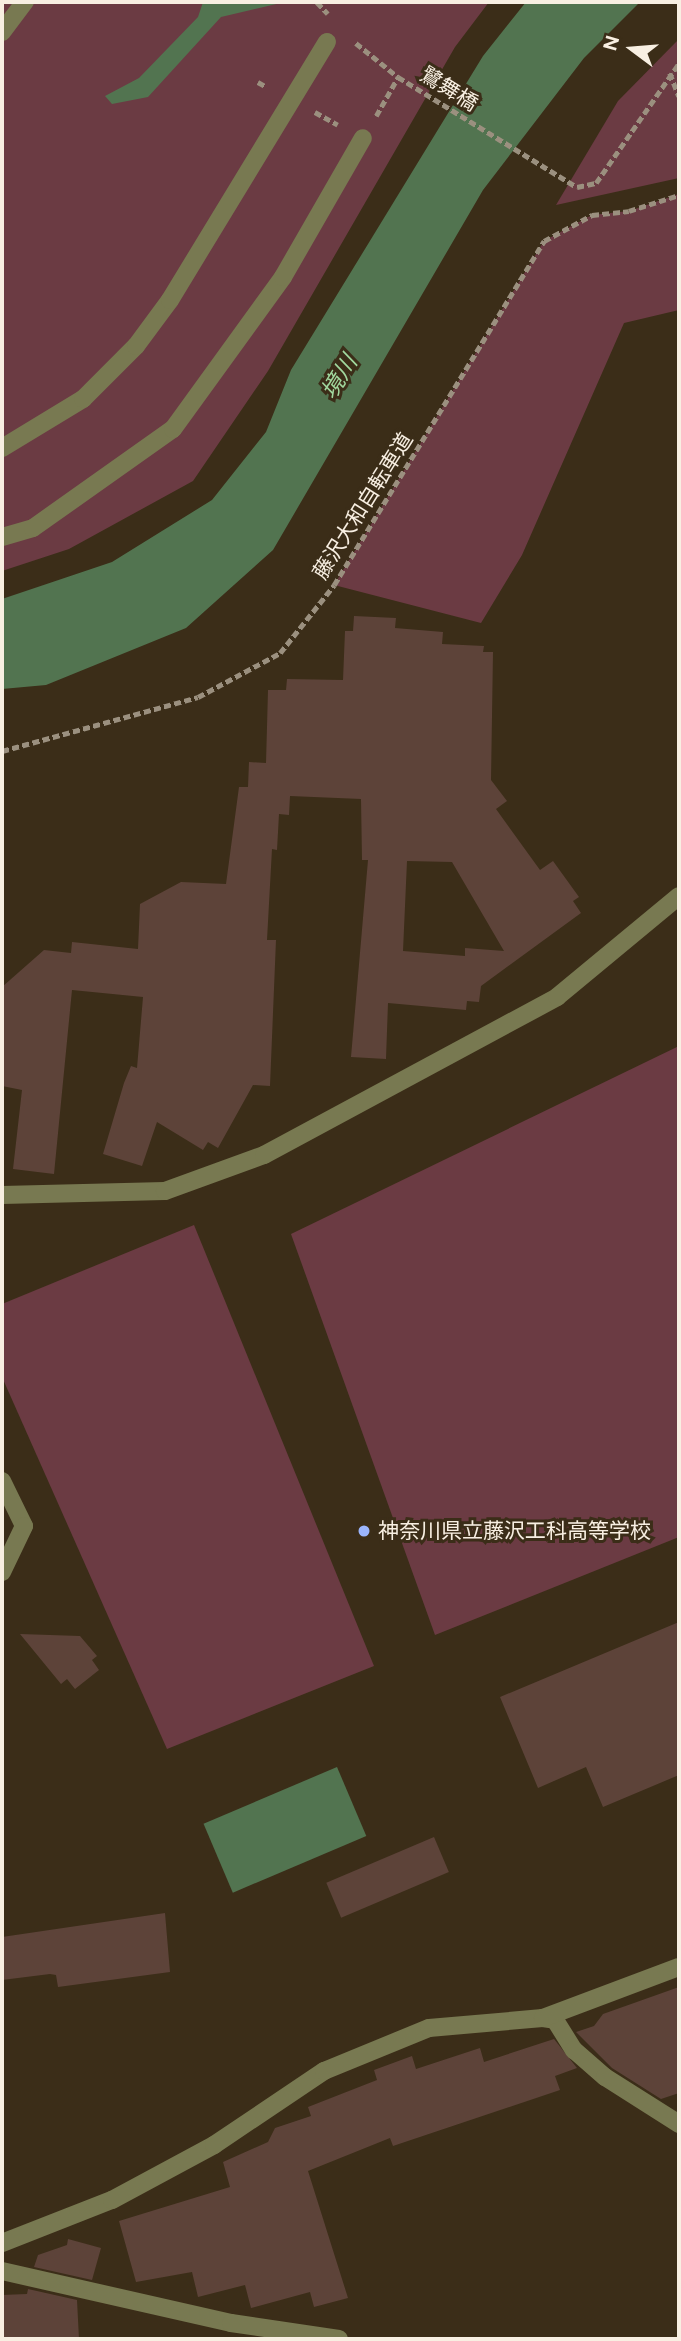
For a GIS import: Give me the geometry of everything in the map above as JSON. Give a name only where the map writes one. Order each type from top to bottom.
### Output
[{"type":"street","points":[[2,32],[25,2]]},
{"type":"street","points":[[2,448],[83,399],[136,346],[170,300],[327,42]]},
{"type":"street","points":[[2,537],[33,528],[173,429],[283,277],[363,138]]},
{"type":"street","points":[[2,1195],[165,1191],[253,1160],[557,997],[679,896]]},
{"type":"street","points":[[2,1481],[24,1526],[2,1572]]},
{"type":"street","points":[[543,2018],[679,1967]]},
{"type":"street","points":[[2,2243],[112,2200],[214,2146],[324,2071],[429,2028],[543,2018],[555,2020],[574,2050],[604,2077],[679,2124]]},
{"type":"street","points":[[2,2271],[231,2323],[339,2339]]},
{"type":"path","points":[[317,2],[333,19]]},
{"type":"path","name":"鷺舞橋","points":[[348,37],[398,77],[577,187],[596,183],[670,74]]},
{"type":"path","points":[[679,63],[670,74],[679,96]]},
{"type":"path","points":[[363,138],[398,77]]},
{"type":"path","name":"藤沢大和自転車道","points":[[2,751],[198,697],[280,653],[340,575],[544,241],[592,215],[629,211],[679,195]]},
{"type":"shaded area","points":[[2,2],[489,2],[455,47],[268,371],[193,481],[69,549],[2,571]]},
{"type":"shaded area","points":[[679,39],[679,178],[556,205],[618,101]]},
{"type":"shaded area","points":[[679,194],[679,310],[624,323],[522,555],[481,623],[334,585],[544,241],[592,215],[629,211]]},
{"type":"shaded area","points":[[679,1046],[679,1537],[435,1635],[291,1234]]},
{"type":"shaded area","points":[[194,1225],[374,1666],[167,1749],[2,1377],[2,1304]]},
{"type":"water","points":[[203,2],[285,2],[221,17],[148,97],[112,104],[105,96],[139,78],[198,17]]},
{"type":"water","name":"境川","points":[[526,2],[640,2],[584,58],[483,190],[273,550],[186,628],[46,685],[2,689],[2,599],[112,562],[212,500],[266,432],[291,370],[483,56]]},
{"type":"water","points":[[337,1767],[366,1836],[233,1893],[204,1824]]},
{"type":"building","points":[[354,616],[396,618],[395,628],[443,632],[442,644],[484,646],[483,652],[493,652],[491,780],[507,801],[496,809],[540,870],[553,861],[579,897],[573,901],[581,913],[481,986],[479,1002],[467,1001],[466,1010],[388,1003],[386,1059],[351,1057],[368,860],[362,860],[361,799],[290,796],[289,815],[279,814],[277,850],[272,849],[267,940],[276,940],[270,1086],[253,1085],[218,1148],[208,1142],[203,1150],[157,1122],[142,1166],[103,1154],[124,1083],[131,1066],[137,1068],[143,997],[72,990],[54,1174],[13,1169],[22,1090],[2,1086],[2,987],[44,950],[71,953],[72,942],[138,949],[140,904],[181,882],[226,884],[239,787],[248,787],[249,762],[266,763],[268,690],[286,690],[287,679],[343,680],[345,631],[353,631]],"holes":[[[407,861],[452,862],[504,951],[465,948],[465,956],[403,951]]]},
{"type":"building","points":[[679,1622],[679,1775],[603,1807],[586,1767],[538,1788],[500,1697]]},
{"type":"building","points":[[20,1634],[80,1636],[97,1656],[92,1660],[99,1670],[75,1689],[67,1679],[61,1684]]},
{"type":"building","points":[[434,1837],[449,1872],[341,1918],[326,1883]]},
{"type":"building","points":[[165,1913],[170,1972],[58,1987],[56,1975],[50,1974],[2,1980],[2,1937]]},
{"type":"building","points":[[679,1987],[679,2093],[661,2099],[612,2068],[576,2032],[594,2026],[603,2014]]},
{"type":"building","points":[[554,2039],[577,2068],[555,2076],[560,2090],[393,2146],[390,2138],[308,2171],[348,2298],[314,2307],[310,2292],[251,2308],[245,2285],[198,2297],[192,2272],[136,2282],[119,2221],[230,2187],[223,2162],[268,2142],[275,2128],[311,2116],[308,2107],[377,2080],[374,2070],[412,2056],[416,2069],[480,2048],[484,2062]]},
{"type":"building","points":[[68,2239],[101,2248],[92,2280],[34,2267],[38,2255],[67,2245]]},
{"type":"building","points":[[28,2289],[77,2300],[79,2339],[2,2339],[2,2295],[27,2294]]},
{"type":"place","name":"神奈川県立藤沢工科高等学校","points":[[364,1531]]}]
